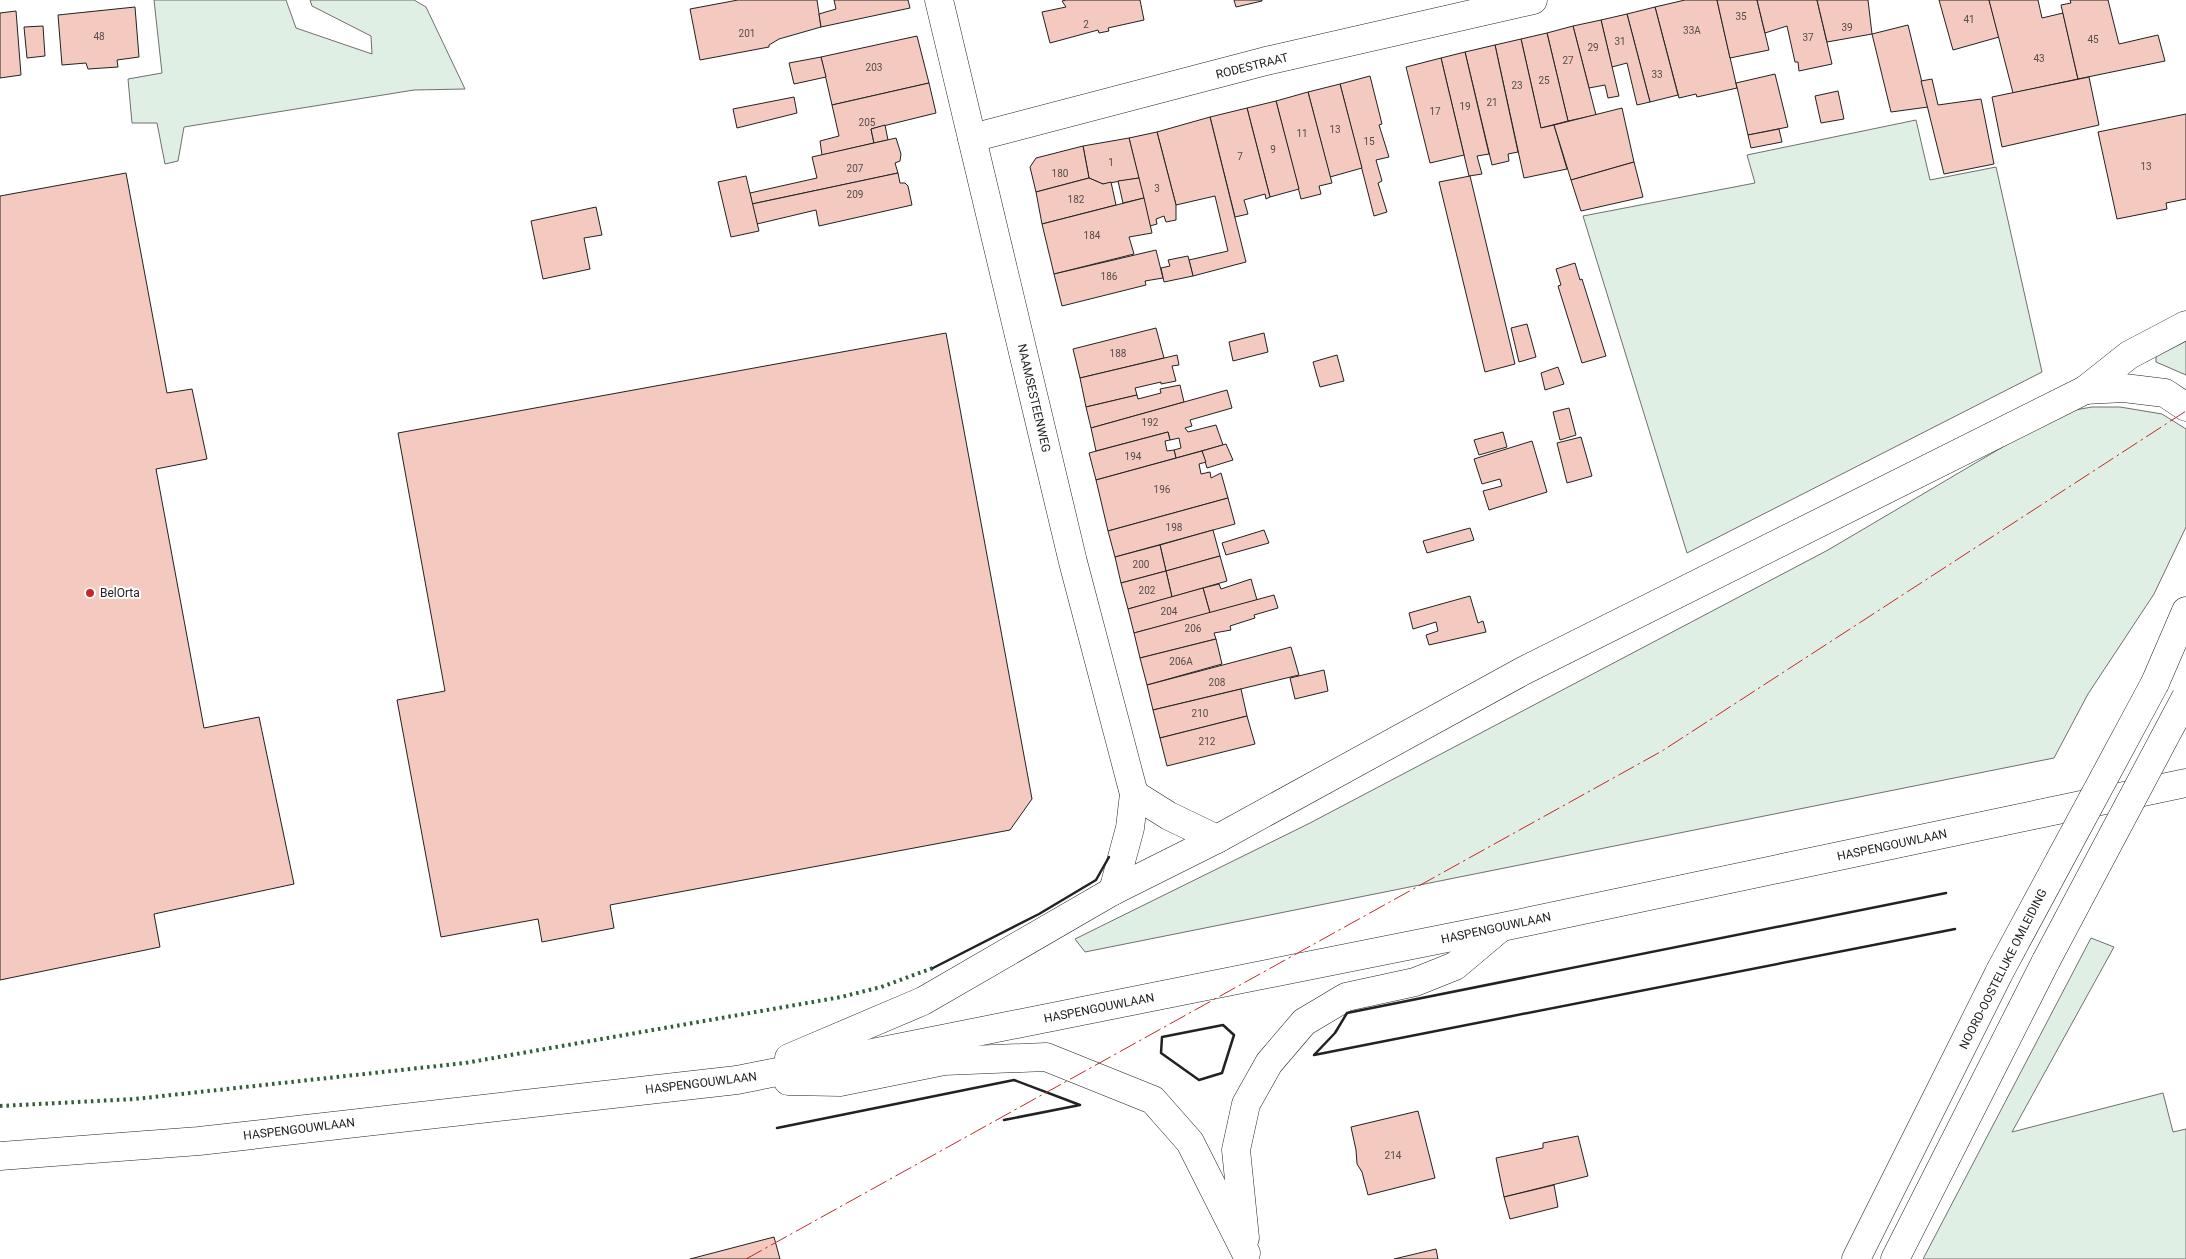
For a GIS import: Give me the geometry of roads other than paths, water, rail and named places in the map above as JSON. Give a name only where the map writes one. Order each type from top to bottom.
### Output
[{"type":"main road","name":"NAAMSESTEENWEG","points":[[940,0],[1071,552],[1134,794],[1130,828],[1113,891]]},
{"type":"main road","name":"RODESTRAAT","points":[[972,138],[1266,61],[1533,0]]},
{"type":"main road","points":[[737,1080],[923,1001],[1113,891],[1217,839],[1523,670],[2085,390],[2129,356],[2186,325]]},
{"type":"main road","points":[[2085,390],[2124,388],[2165,393],[2186,407]]},
{"type":"main road","name":"NOORD-OOSTELIJKE OMLEIDING","points":[[1856,1259],[2000,971],[2155,682],[2186,611]]},
{"type":"main road","points":[[1895,1259],[2046,961],[2186,697]]},
{"type":"main road","name":"HASPENGOUWLAAN","points":[[0,1156],[199,1141],[737,1080],[1502,926],[2186,783]]},
{"type":"main road","points":[[1134,794],[1169,816],[1217,839]]},
{"type":"main road","points":[[1247,1256],[1236,1150],[1246,1104],[1269,1063],[1304,1022],[1346,997],[1415,982],[1455,966],[1502,926]]},
{"type":"main road","points":[[737,1080],[840,1082],[944,1061],[1046,1057],[1153,1100],[1190,1142],[1247,1256]]},
{"type":"place","name":"BelOrta","points":[[90,593]]}]
